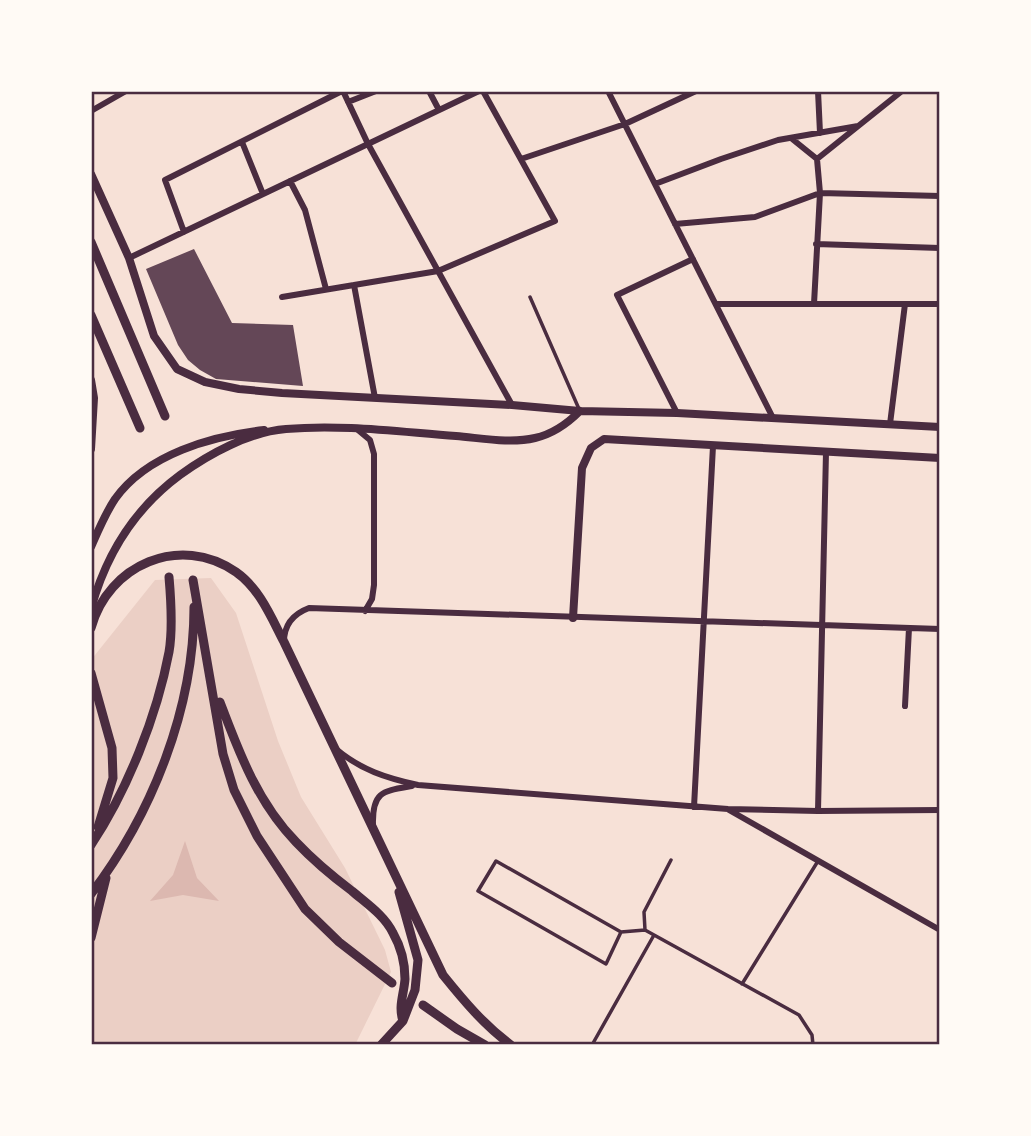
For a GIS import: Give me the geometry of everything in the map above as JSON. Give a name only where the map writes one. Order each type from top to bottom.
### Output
[{"type":"main road","points":[[91,242],[165,416]]},
{"type":"main road","points":[[91,315],[139,428]]},
{"type":"main road","points":[[91,628],[103,599],[125,574],[156,559],[188,556],[216,562],[246,580],[260,598],[284,642],[443,975],[467,1006],[511,1045]]},
{"type":"main road","points":[[93,842],[105,824],[131,769],[152,714],[169,650],[169,577]]},
{"type":"main road","points":[[91,894],[107,873],[145,806],[167,754],[181,707],[191,654],[193,580],[223,754],[234,790],[257,836],[306,909],[339,942],[392,983]]},
{"type":"main road","points":[[91,673],[111,748],[113,778],[93,842]]},
{"type":"main road","points":[[212,681],[241,757],[273,815],[311,857],[375,911],[392,930],[404,960],[405,979],[400,1012],[403,1021]]},
{"type":"main road","points":[[381,1045],[403,1021],[415,990],[418,960],[393,870]]},
{"type":"main road","points":[[91,938],[107,873]]},
{"type":"main road","points":[[423,1005],[485,1045]]},
{"type":"street","points":[[91,111],[126,91]]},
{"type":"street","points":[[184,232],[165,180],[343,91],[369,144],[512,405]]},
{"type":"street","points":[[348,102],[376,91]]},
{"type":"street","points":[[429,91],[439,110]]},
{"type":"street","points":[[129,258],[481,91],[555,221],[438,271],[282,296]]},
{"type":"street","points":[[608,91],[773,418]]},
{"type":"street","points":[[521,159],[625,124],[696,91]]},
{"type":"street","points":[[818,91],[820,133]]},
{"type":"street","points":[[817,159],[902,91]]},
{"type":"street","points":[[655,184],[721,159],[792,138],[858,126]]},
{"type":"street","points":[[792,138],[817,159],[820,193],[814,304]]},
{"type":"street","points":[[242,142],[263,194]]},
{"type":"street","points":[[91,174],[129,258],[154,336],[177,369],[205,382],[239,389],[580,411],[677,413],[940,427]]},
{"type":"street","points":[[290,181],[305,210],[326,289]]},
{"type":"street","points":[[675,224],[755,217],[820,193],[940,196]]},
{"type":"street","points":[[816,244],[940,248]]},
{"type":"street","points":[[677,413],[617,295],[693,259]]},
{"type":"street","points":[[354,285],[375,398]]},
{"type":"street","points":[[716,304],[940,304]]},
{"type":"street","points":[[890,424],[905,304]]},
{"type":"street","points":[[91,380],[94,398],[91,449]]},
{"type":"street","points":[[91,547],[116,498],[134,479],[184,450],[222,437],[253,431],[351,428],[522,441],[554,432],[580,411]]},
{"type":"street","points":[[351,428],[366,435],[374,454],[374,585],[372,599],[365,611]]},
{"type":"street","points":[[91,609],[117,543],[128,525],[156,495],[206,458],[244,440],[284,429]]},
{"type":"street","points":[[573,618],[582,468],[591,449],[604,439],[940,458]]},
{"type":"street","points":[[694,807],[713,446]]},
{"type":"street","points":[[818,811],[826,452]]},
{"type":"street","points":[[284,642],[287,625],[309,608],[940,629]]},
{"type":"street","points":[[905,706],[909,628]]},
{"type":"street","points":[[334,747],[349,760],[381,777],[418,785],[728,809],[940,810]]},
{"type":"street","points":[[373,828],[372,810],[380,794],[387,790],[418,785]]},
{"type":"street","points":[[728,809],[940,930]]},
{"type":"lane","points":[[530,296],[580,411]]},
{"type":"lane","points":[[645,930],[644,912],[671,860]]},
{"type":"lane","points":[[621,932],[606,964],[478,891],[496,861],[621,932],[645,930],[799,1015],[812,1035],[813,1045]]},
{"type":"lane","points":[[742,984],[818,861]]},
{"type":"lane","points":[[592,1045],[654,935]]},
{"type":"shaded area","points":[[211,578],[236,613],[278,741],[301,797],[345,868],[385,950],[391,972],[355,1045],[91,1045],[91,660],[155,580]]},
{"type":"shaded area","points":[[185,841],[197,878],[219,901],[183,895],[150,901],[173,875]]},
{"type":"building","points":[[194,249],[232,323],[293,325],[303,386],[216,379],[188,360],[178,345],[146,269]]}]
